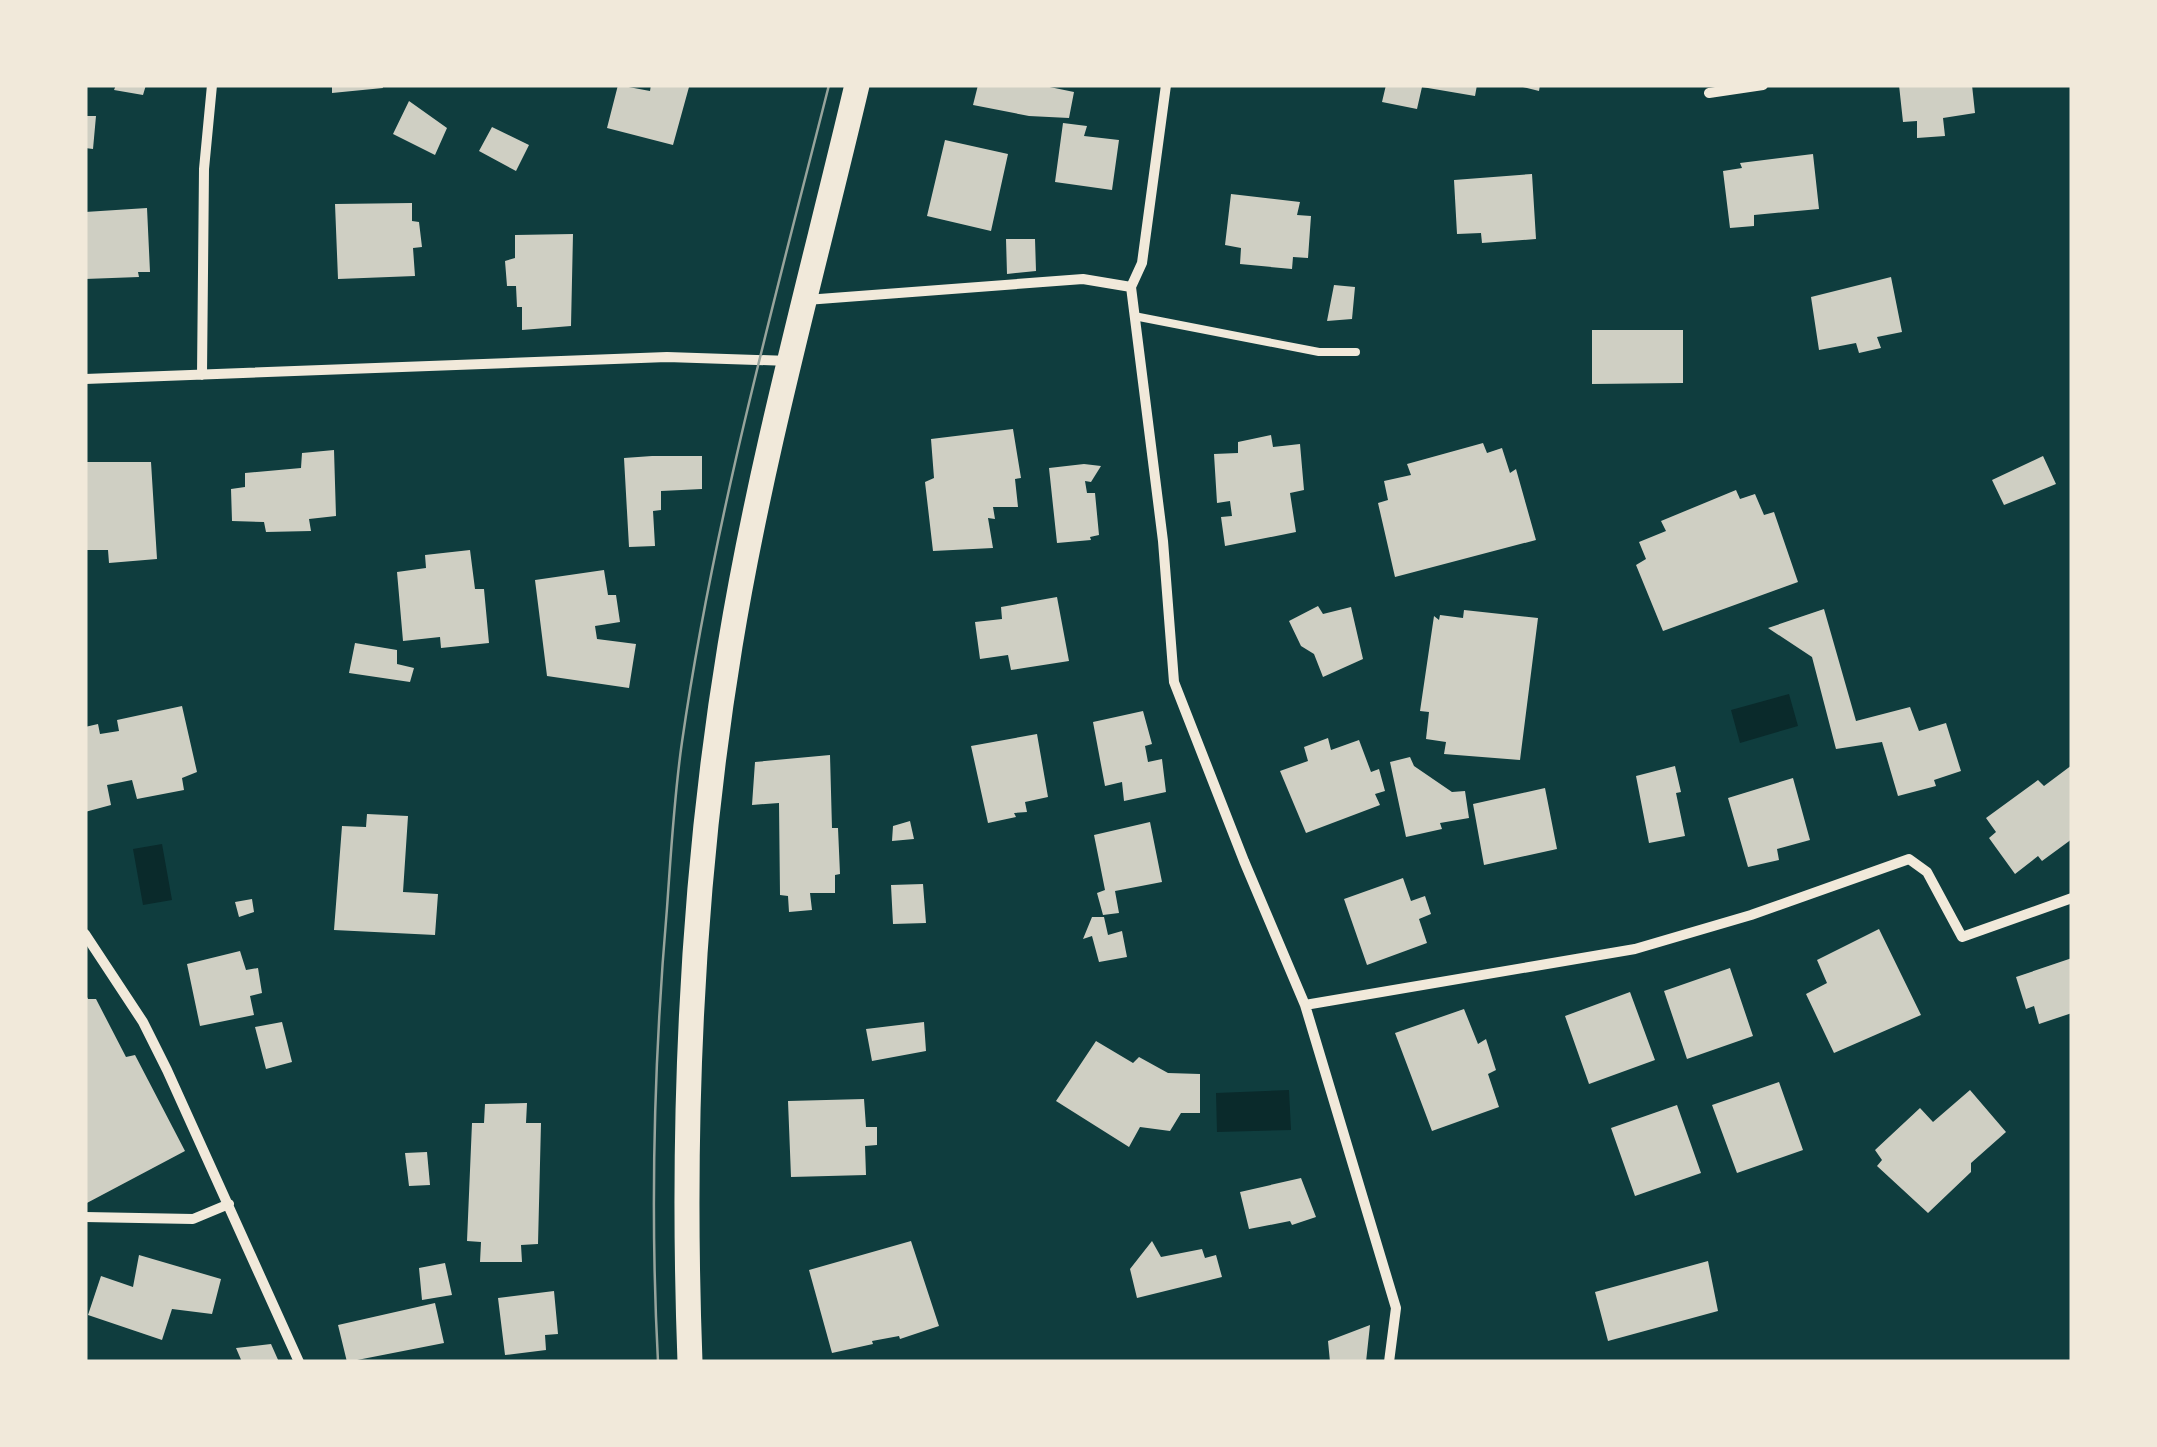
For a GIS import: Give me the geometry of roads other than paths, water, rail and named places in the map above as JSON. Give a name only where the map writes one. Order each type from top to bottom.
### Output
[{"type":"main road","points":[[690,1362],[686,1092],[706,816],[738,606],[790,361],[857,85]]},
{"type":"street","points":[[202,374],[204,169],[212,85]]},
{"type":"street","points":[[1166,85],[1142,263],[1131,287],[1162,541],[1174,682],[1305,1005],[1396,1308],[1389,1362]]},
{"type":"street","points":[[1709,93],[1762,85]]},
{"type":"street","points":[[806,300],[1083,279],[1131,287]]},
{"type":"street","points":[[85,379],[667,357],[790,361]]},
{"type":"street","points":[[1305,1005],[1636,949],[1909,859],[1926,872],[1962,937],[2072,898]]},
{"type":"street","points":[[85,934],[142,1022],[299,1362]]},
{"type":"street","points":[[85,1217],[193,1220],[229,1204]]},
{"type":"lane","points":[[1134,316],[1319,352],[1356,352]]},
{"type":"water","points":[[1789,694],[1798,726],[1740,743],[1731,710]]},
{"type":"water","points":[[162,844],[172,900],[143,905],[133,849]]},
{"type":"water","points":[[1289,1090],[1291,1130],[1217,1132],[1216,1093]]},
{"type":"tram line","points":[[658,1362],[654,1249],[656,1078],[679,763],[728,494],[829,85]]}]
